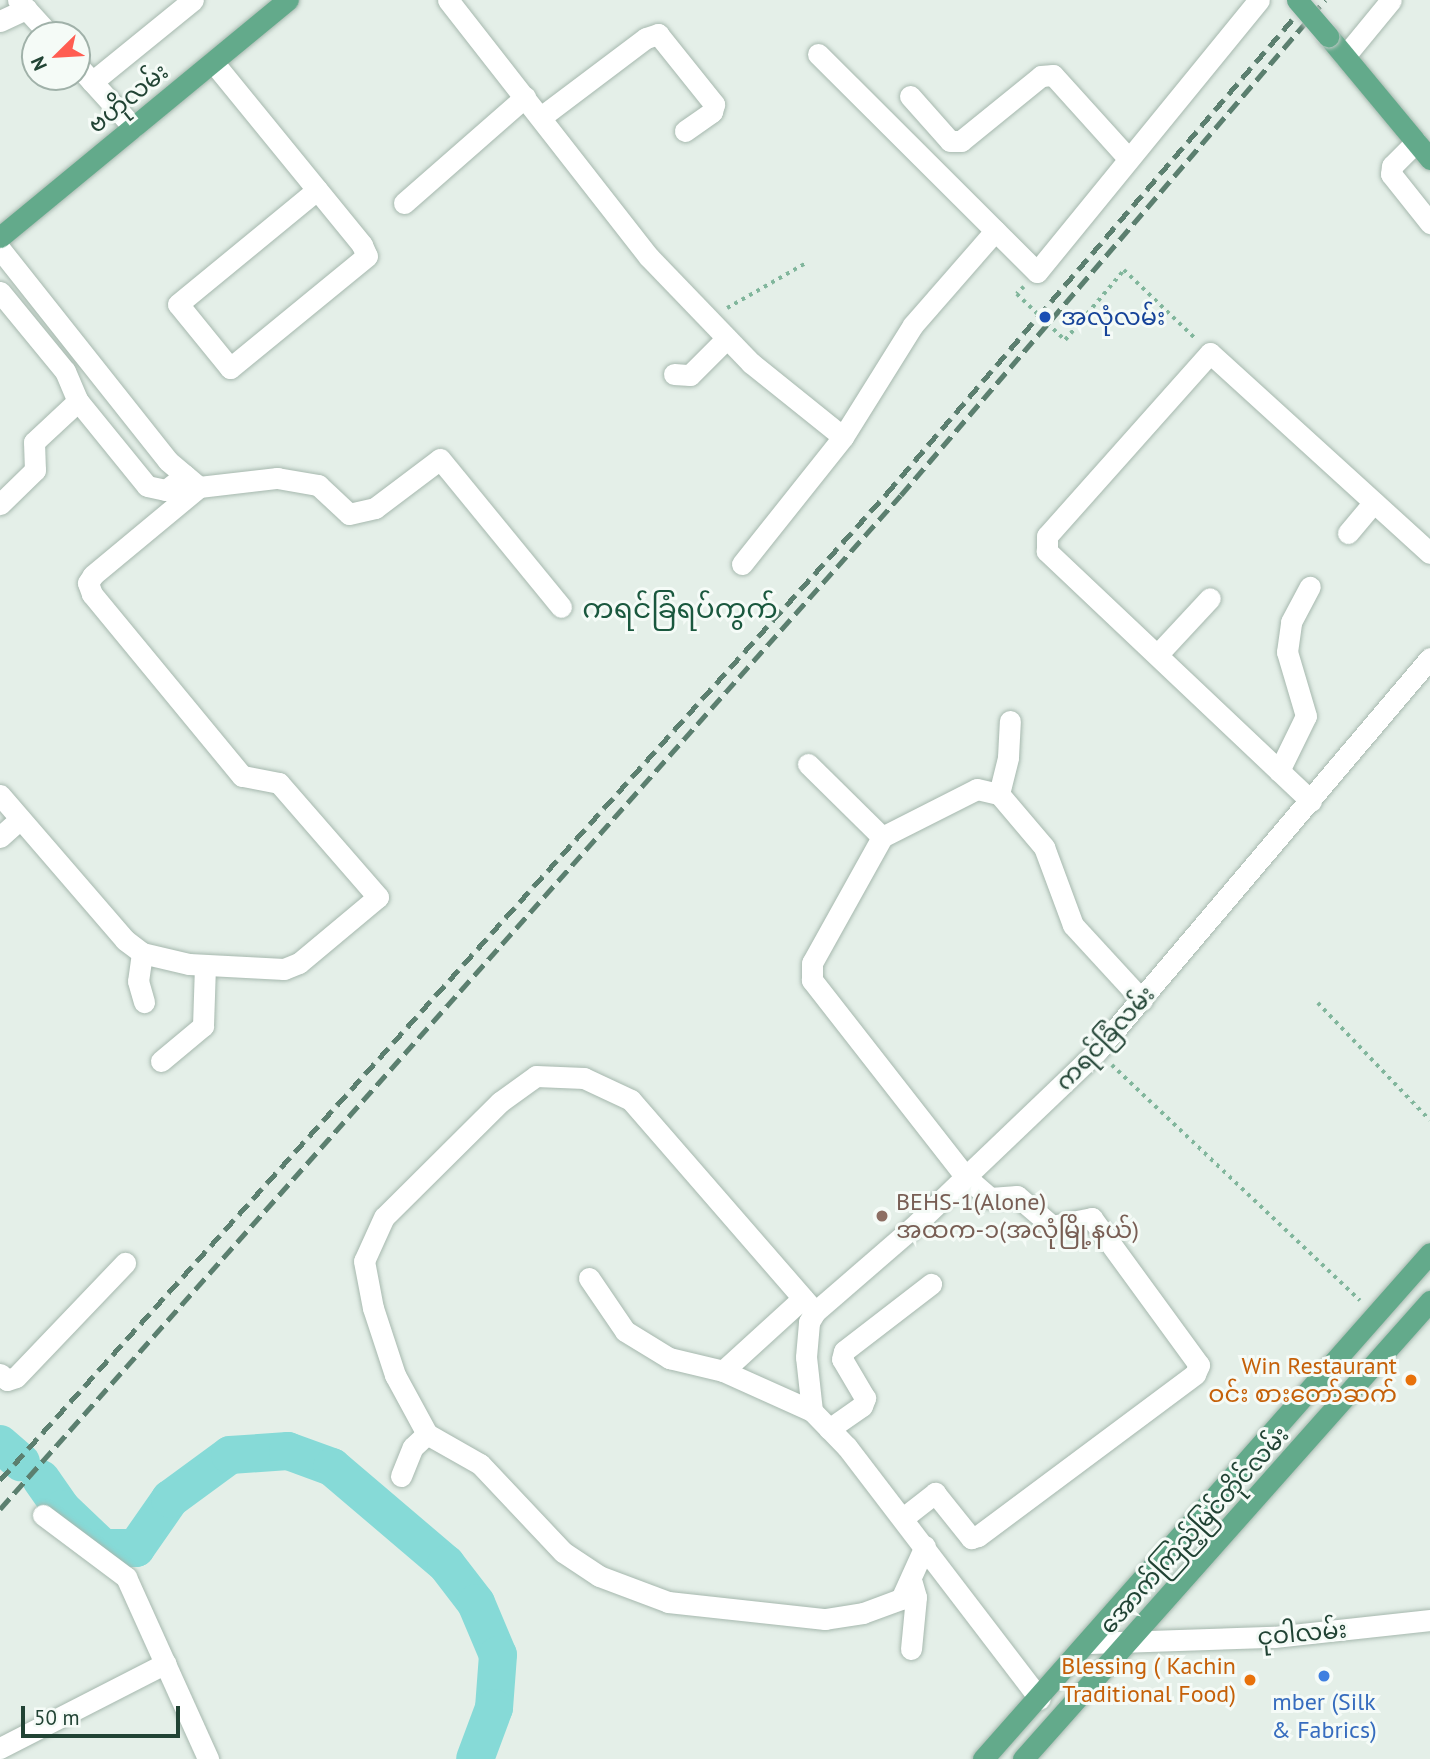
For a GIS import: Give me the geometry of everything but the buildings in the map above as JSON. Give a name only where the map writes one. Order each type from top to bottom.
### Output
[{"type":"main road","name":"ဗဟိုလမ်း","points":[[0,237],[288,0]]},
{"type":"main road","points":[[1297,0],[1430,159]]},
{"type":"main road","name":"အောက်ကြည့်မြင်တိုင်လမ်း","points":[[983,1759],[1041,1699],[1430,1253]]},
{"type":"main road","name":"အောက်ကြည့်မြင်တိုင်လမ်း","points":[[1023,1759],[1430,1301]]},
{"type":"main road","points":[[1377,1316],[1399,1339]]},
{"type":"street","points":[[133,127],[93,82],[193,0]]},
{"type":"street","points":[[448,0],[649,257],[727,338],[843,437]]},
{"type":"street","points":[[818,54],[1037,272],[1259,0]]},
{"type":"street","points":[[1345,56],[1391,0]]},
{"type":"street","points":[[0,21],[22,5],[37,21]]},
{"type":"street","points":[[541,117],[646,38],[658,34],[668,41],[714,104],[712,112],[685,131]]},
{"type":"street","points":[[213,62],[317,190],[367,256],[230,368],[178,304],[317,190]]},
{"type":"street","points":[[910,96],[950,141],[961,141],[1041,76],[1053,75],[1129,159]]},
{"type":"street","points":[[404,203],[525,97]]},
{"type":"street","points":[[1416,142],[1392,166],[1391,174],[1430,223]]},
{"type":"street","points":[[742,564],[843,437],[913,326],[995,231]]},
{"type":"street","points":[[0,249],[168,461],[192,481]]},
{"type":"street","points":[[0,292],[65,371],[78,401],[147,486],[166,491],[192,481],[277,478],[318,485],[349,513],[375,508],[429,463],[440,460],[561,607]]},
{"type":"street","points":[[674,374],[690,375],[727,338]]},
{"type":"street","points":[[1311,801],[1044,544],[1210,353],[1430,553]]},
{"type":"street","points":[[0,504],[35,470],[34,442],[78,401]]},
{"type":"street","points":[[0,796],[125,940],[142,953],[205,966],[270,971],[299,963],[378,897],[279,783],[242,776],[92,594],[88,583],[93,575],[192,481]]},
{"type":"street","points":[[1349,533],[1374,502]]},
{"type":"street","points":[[1279,771],[1306,716],[1287,652],[1291,622],[1310,587]]},
{"type":"street","points":[[1158,654],[1210,598]]},
{"type":"street","name":"ကရင်ခြံလမ်း","points":[[723,1371],[809,1305],[965,1176],[1097,1051],[1430,658]]},
{"type":"street","points":[[999,794],[1009,757],[1010,721]]},
{"type":"street","points":[[808,764],[882,837]]},
{"type":"street","points":[[903,1518],[935,1493],[971,1538],[978,1536],[1195,1374],[1199,1365],[1092,1218],[1052,1226],[1017,1196],[989,1198],[965,1176],[812,980],[809,970],[882,837],[955,796],[977,789],[999,794],[1044,847],[1073,925],[1142,1000]]},
{"type":"street","points":[[0,837],[20,819]]},
{"type":"street","points":[[142,953],[138,981],[144,1002]]},
{"type":"street","points":[[161,1061],[203,1026],[205,966]]},
{"type":"street","points":[[812,1411],[806,1345],[809,1305],[631,1100],[584,1078],[536,1076],[500,1102],[384,1217],[364,1261],[373,1307],[395,1375],[427,1434],[480,1464],[563,1552],[599,1576],[668,1602],[825,1619],[863,1613],[901,1599],[912,1583],[925,1546]]},
{"type":"street","points":[[0,1374],[7,1380],[16,1377],[125,1263]]},
{"type":"street","points":[[589,1278],[625,1331],[669,1358],[723,1371],[812,1411],[903,1518],[1041,1699]]},
{"type":"street","points":[[829,1429],[862,1406],[865,1398],[842,1359],[844,1351],[932,1284]]},
{"type":"street","points":[[401,1476],[413,1447],[427,1434]]},
{"type":"street","points":[[43,1515],[126,1577],[208,1759]]},
{"type":"street","points":[[911,1649],[916,1597],[912,1583]]},
{"type":"street","name":"ငုဝါလမ်း","points":[[1089,1643],[1274,1637],[1430,1619]]},
{"type":"street","points":[[0,1748],[166,1663]]},
{"type":"path","points":[[709,319],[804,264]]},
{"type":"path","points":[[1017,294],[1065,340],[1124,270],[1210,353]]},
{"type":"path","points":[[1318,1003],[1430,1120]]},
{"type":"path","points":[[1097,1051],[1377,1316]]},
{"type":"waterway","points":[[0,1444],[21,1462]]},
{"type":"waterway","points":[[41,1479],[62,1509],[103,1548],[136,1548],[170,1499],[230,1455],[288,1451],[332,1467],[446,1564],[476,1603],[498,1655],[494,1708],[475,1759]]},
{"type":"railway","points":[[0,1480],[887,493],[1309,0]]},
{"type":"railway","points":[[0,1509],[901,495],[1325,0]]},
{"type":"place","name":"အလုံလမ်း","points":[[1045,317]]},
{"type":"place","name":"BEHS-1(Alone) အထက-၁(အလုံမြို့နယ်)","points":[[882,1216]]},
{"type":"place","name":"Win Restaurant ဝင်း စားတော်ဆက်","points":[[1411,1380]]},
{"type":"place","name":"mber (Silk & Fabrics)","points":[[1324,1676]]},
{"type":"place","name":"Blessing ( Kachin Traditional Food)","points":[[1250,1680]]},
{"type":"district","name":"ကရင်ခြံရပ်ကွက်","points":[[680,608]]}]
